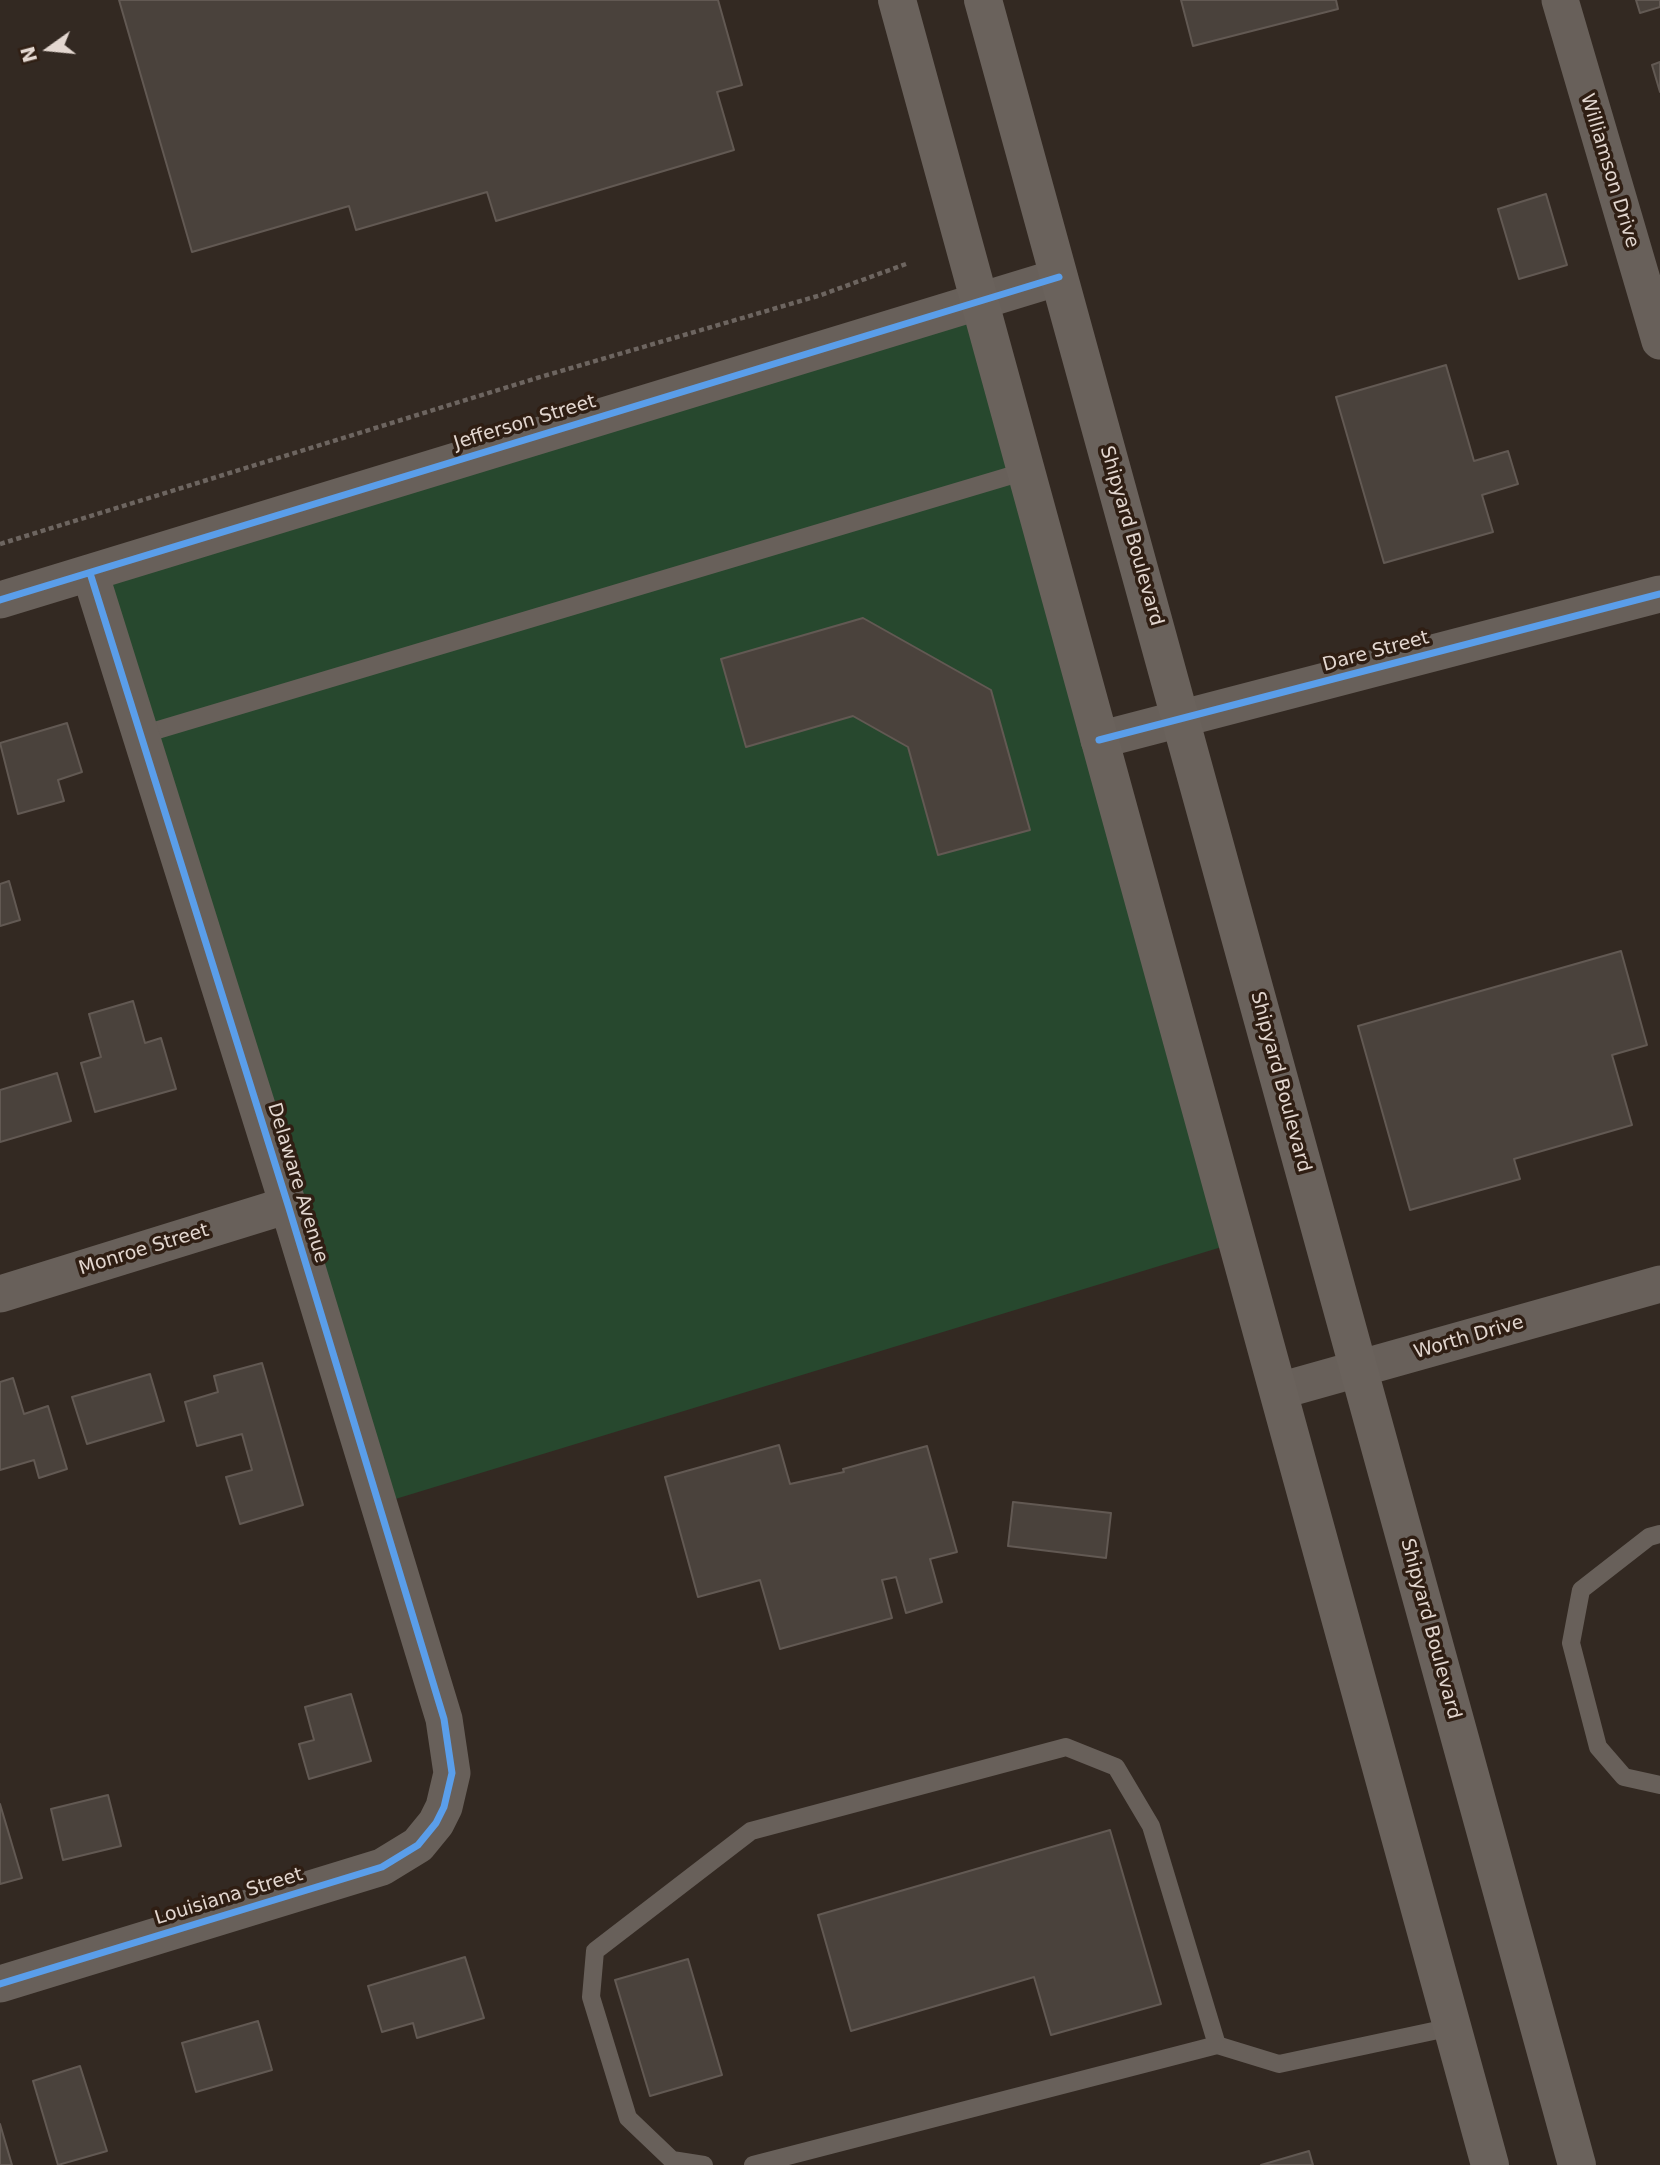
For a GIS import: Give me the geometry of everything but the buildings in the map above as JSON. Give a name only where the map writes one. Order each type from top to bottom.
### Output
[{"type":"main road","points":[[897,0],[1279,1391],[1487,2161]]},
{"type":"main road","name":"Shipyard Boulevard","points":[[984,0],[1577,2165]]},
{"type":"street","name":"Williamson Drive","points":[[1560,0],[1660,341]]},
{"type":"street","name":"Jefferson Street","points":[[0,600],[1059,277]]},
{"type":"street","name":"Delaware Avenue","points":[[90,573],[288,1205],[444,1719],[452,1773],[444,1807]]},
{"type":"street","name":"Dare Street","points":[[1099,740],[1660,594]]},
{"type":"street","name":"Monroe Street","points":[[0,1294],[288,1205]]},
{"type":"street","name":"Worth Drive","points":[[1279,1391],[1660,1284]]},
{"type":"street","name":"Louisiana Street","points":[[0,1984],[382,1867],[418,1845],[444,1807]]},
{"type":"lane","points":[[141,735],[1026,471]]},
{"type":"lane","points":[[1660,1534],[1649,1537],[1581,1590],[1570,1643],[1598,1747],[1624,1777],[1660,1785]]},
{"type":"lane","points":[[704,2165],[672,2160],[628,2118],[591,1997],[595,1951],[751,1831],[1066,1746],[1116,1767],[1151,1826],[1217,2045]]},
{"type":"lane","points":[[753,2165],[1217,2045],[1279,2064],[1452,2027]]},
{"type":"path","points":[[0,544],[537,378],[821,295],[906,264]]},
{"type":"green space","points":[[980,300],[1238,1242],[379,1504],[90,573]]},
{"type":"cycle path","points":[[0,600],[1059,277]]},
{"type":"cycle path","points":[[0,1984],[382,1867],[418,1845],[436,1823],[444,1807],[452,1773],[444,1719],[288,1205],[90,573]]},
{"type":"cycle path","points":[[1099,740],[1660,594]]}]
